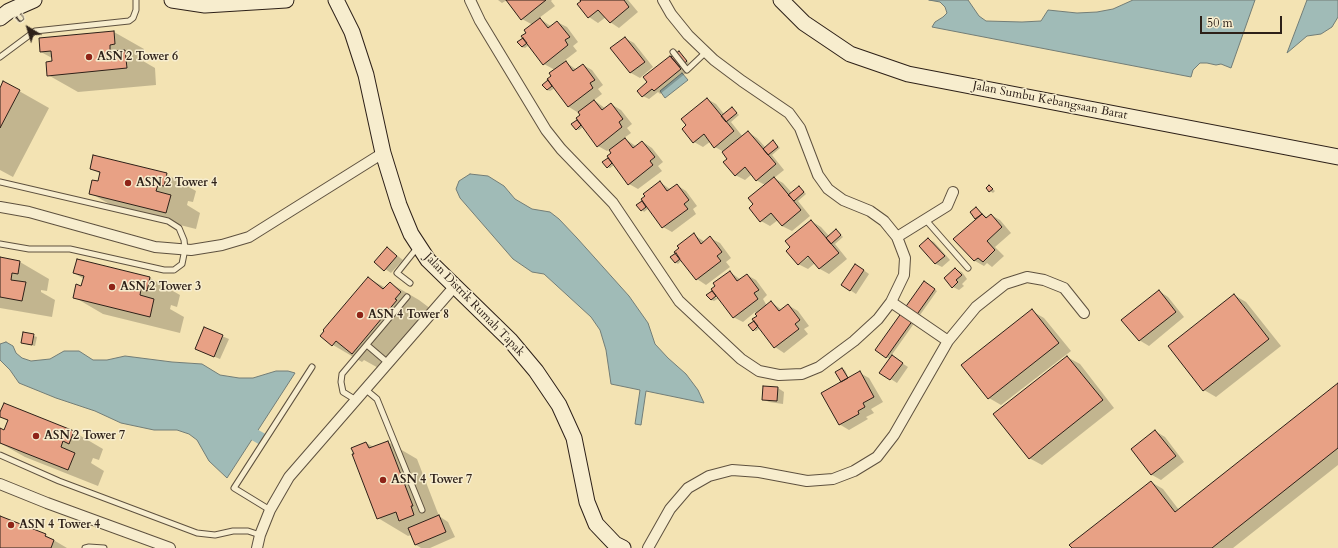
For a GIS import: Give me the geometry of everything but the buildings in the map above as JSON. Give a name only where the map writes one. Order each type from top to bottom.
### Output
[{"type":"street","points":[[0,18],[9,10],[34,0]]},
{"type":"street","points":[[172,0],[205,5],[286,0]]},
{"type":"street","name":"Jalan Distrik Rumah Tapak","points":[[336,0],[352,32],[366,75],[383,153],[399,206],[411,234],[428,260],[510,340],[536,371],[559,404],[574,438],[587,502],[596,524],[615,544],[623,548]]},
{"type":"street","points":[[470,0],[480,21],[546,130],[561,149],[613,203],[679,301],[740,359],[759,371],[779,375],[802,374],[820,367],[854,341],[878,319],[891,302],[904,275],[905,258],[897,237],[884,221],[870,211],[843,200],[828,189],[818,175],[807,150],[800,128],[789,113],[714,60],[688,35],[671,14],[663,0]]},
{"type":"street","name":"Jalan Sumbu Kebangsaan Barat","points":[[782,0],[804,24],[850,54],[908,74],[1338,157]]},
{"type":"street","points":[[0,207],[29,212],[155,247],[191,250],[222,245],[249,237],[383,153]]},
{"type":"street","points":[[897,237],[947,206],[953,192]]},
{"type":"street","points":[[648,548],[670,509],[688,488],[709,476],[732,470],[759,472],[807,481],[833,479],[854,471],[877,457],[894,435],[948,341],[976,307],[1005,284],[1027,277],[1044,280],[1064,288],[1084,314]]},
{"type":"street","points":[[256,548],[270,510],[289,477],[455,286]]},
{"type":"street","points":[[891,302],[948,341]]},
{"type":"street","points":[[0,484],[47,503],[170,548]]},
{"type":"lane","points":[[0,57],[35,31],[128,21],[133,18],[136,10],[136,0]]},
{"type":"lane","points":[[673,52],[686,70],[706,52]]},
{"type":"lane","points":[[0,182],[168,221],[179,228],[184,240],[185,249],[182,264],[174,270],[164,270],[70,249],[29,250],[0,244]]},
{"type":"lane","points":[[925,219],[968,268]]},
{"type":"lane","points":[[410,283],[397,273],[419,246]]},
{"type":"lane","points":[[356,400],[343,392],[341,382],[342,374],[407,297]]},
{"type":"lane","points":[[367,346],[388,363]]},
{"type":"lane","points":[[270,510],[234,488],[312,367]]},
{"type":"lane","points":[[365,389],[377,399],[422,510]]},
{"type":"lane","points":[[0,455],[59,481],[197,533],[215,535],[234,531],[248,531],[260,535]]},
{"type":"lane","points":[[85,548],[104,548]]},
{"type":"water","points":[[929,0],[968,0],[979,16],[986,21],[1022,22],[1041,21],[1048,10],[1077,13],[1097,12],[1113,9],[1133,0],[1255,0],[1231,68],[1221,64],[1216,65],[1200,63],[1193,70],[1191,77],[932,27],[935,22],[947,13],[945,7],[940,2]]},
{"type":"water","points":[[1307,0],[1338,0],[1338,17],[1332,27],[1321,34],[1307,36],[1287,53]]},
{"type":"water","points":[[682,73],[688,80],[665,98],[660,91]]},
{"type":"water","points":[[470,174],[488,176],[504,186],[515,199],[532,209],[550,212],[559,219],[629,296],[648,323],[655,344],[686,374],[698,390],[704,403],[646,391],[641,425],[635,424],[640,390],[611,384],[606,350],[600,330],[591,317],[544,274],[532,272],[513,259],[460,198],[456,189],[459,181]]},
{"type":"water","points":[[6,342],[13,346],[16,353],[22,358],[31,361],[50,359],[64,351],[79,351],[93,360],[107,360],[125,356],[202,364],[220,375],[239,378],[253,378],[276,371],[288,371],[295,373],[227,478],[209,461],[197,440],[189,434],[177,430],[154,430],[121,423],[95,411],[56,398],[19,383],[10,370],[0,360],[0,344]]},
{"type":"waterway","points":[[255,435],[262,439]]},
{"type":"place","name":"ASN 2 Tower 6","points":[[89,57]]},
{"type":"place","name":"ASN 2 Tower 4","points":[[128,183]]},
{"type":"place","name":"ASN 2 Tower 3","points":[[112,287]]},
{"type":"place","name":"ASN 4 Tower 8","points":[[360,315]]},
{"type":"place","name":"ASN 2 Tower 7","points":[[36,436]]},
{"type":"place","name":"ASN 4 Tower 7","points":[[383,480]]},
{"type":"place","name":"ASN 4 Tower 4","points":[[11,525]]}]
